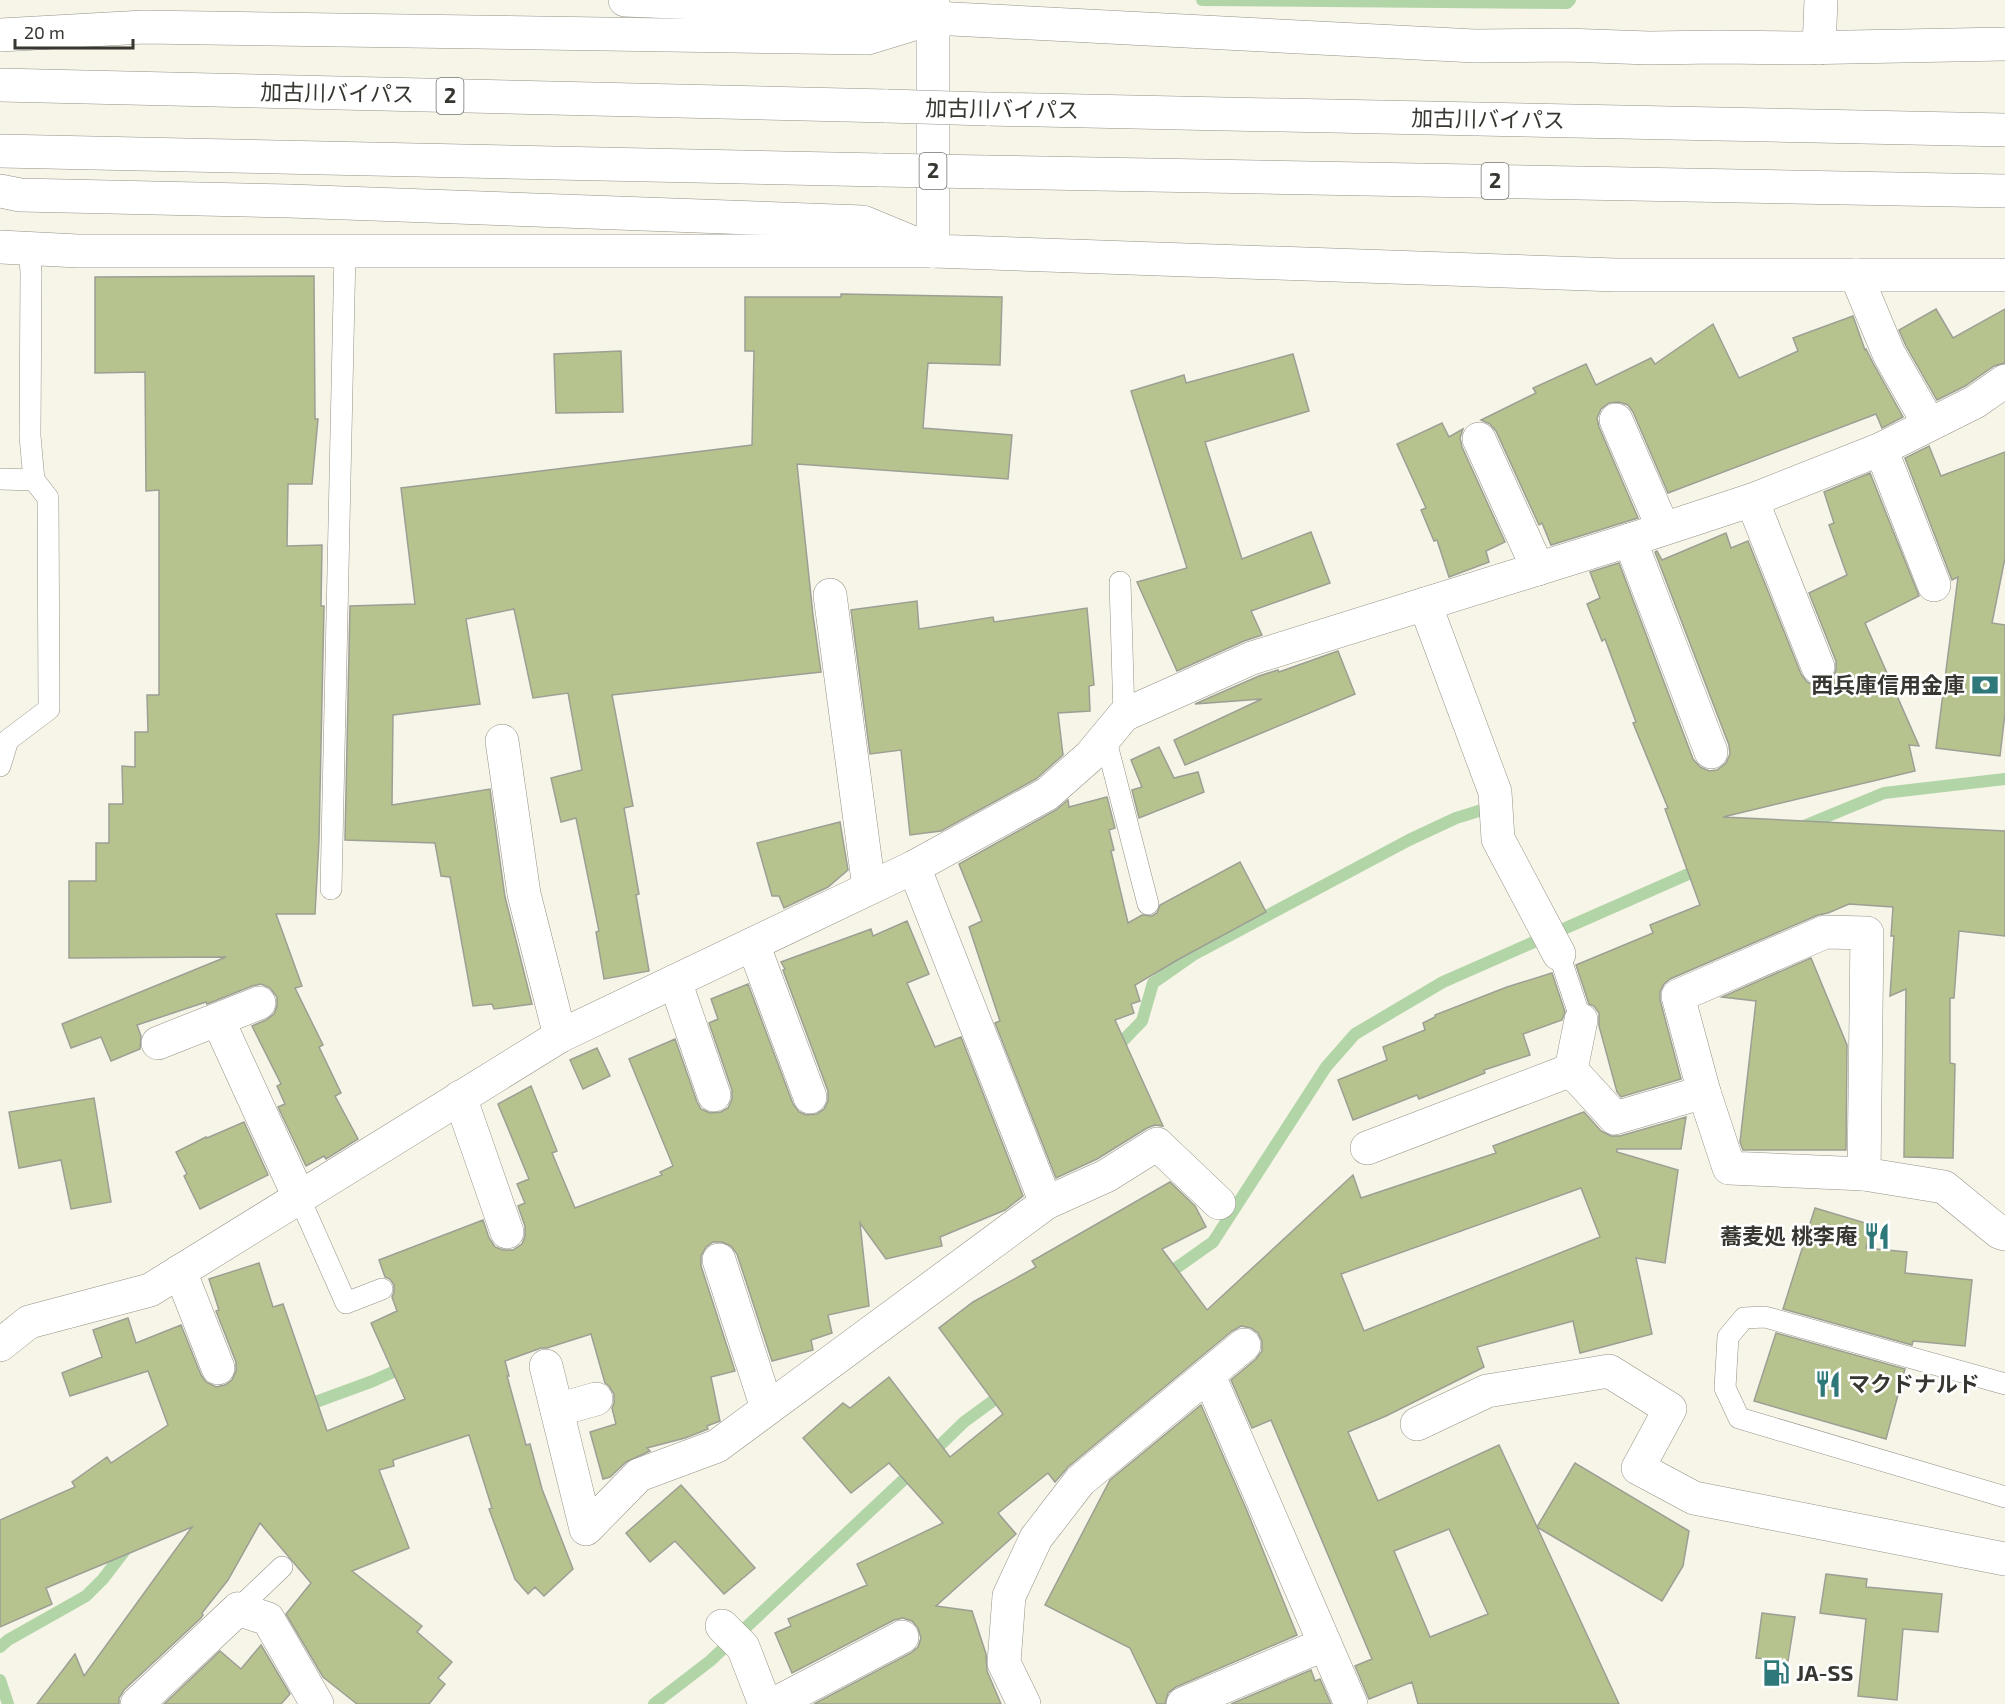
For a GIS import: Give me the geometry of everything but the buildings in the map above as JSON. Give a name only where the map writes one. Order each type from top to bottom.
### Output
[{"type":"main road","points":[[625,0],[864,10],[933,9],[1475,46],[1819,48],[2005,44]]},
{"type":"main road","points":[[1819,48],[1821,0]]},
{"type":"main road","points":[[7,34],[144,27],[868,38],[933,9]]},
{"type":"main road","points":[[933,9],[933,250]]},
{"type":"main road","name":"加古川バイパス","points":[[7,85],[987,109],[2005,130]]},
{"type":"main road","name":"2","points":[[4,151],[2005,191]]},
{"type":"main road","points":[[10,193],[862,222],[933,250]]},
{"type":"main road","points":[[15,248],[78,251],[933,250],[1616,275],[2005,275]]},
{"type":"main road","points":[[1856,275],[1889,354],[1929,424]]},
{"type":"main road","points":[[0,1345],[28,1322],[150,1290],[560,1036],[915,867],[1047,794],[1090,756],[1114,726],[1252,658],[1752,500],[1881,448],[1975,402],[2005,381]]},
{"type":"main road","points":[[1616,420],[1663,528]]},
{"type":"main road","points":[[1479,439],[1538,569]]},
{"type":"main road","points":[[1881,448],[1934,585]]},
{"type":"main road","points":[[1752,500],[1818,667]]},
{"type":"main road","points":[[1630,540],[1711,752]]},
{"type":"main road","points":[[830,595],[869,888]]},
{"type":"main road","points":[[1425,604],[1495,792],[1498,839],[1559,954]]},
{"type":"main road","points":[[502,741],[524,894],[560,1036]]},
{"type":"main road","points":[[915,867],[1046,1203]]},
{"type":"main road","points":[[1864,1174],[1867,933],[1825,932],[1678,996],[1704,1092],[1729,1168],[1864,1174],[1944,1187],[1999,1232],[2005,1234]]},
{"type":"main road","points":[[753,944],[810,1097]]},
{"type":"main road","points":[[675,981],[714,1095]]},
{"type":"main road","points":[[158,1043],[260,1003]]},
{"type":"main road","points":[[218,1020],[299,1197]]},
{"type":"main road","points":[[1571,1070],[1581,1020]]},
{"type":"main road","points":[[1571,1070],[1615,1118],[1704,1092]]},
{"type":"main road","points":[[1367,1148],[1571,1070]]},
{"type":"main road","points":[[460,1097],[507,1232]]},
{"type":"main road","points":[[546,1366],[586,1529],[639,1476],[717,1446],[1046,1203],[1106,1176],[1157,1144],[1219,1203]]},
{"type":"main road","points":[[719,1260],[767,1408]]},
{"type":"main road","points":[[180,1271],[218,1368]]},
{"type":"main road","points":[[1024,1704],[1004,1663],[1010,1596],[1036,1538],[1080,1481],[1244,1345]]},
{"type":"main road","points":[[1417,1424],[1488,1390],[1609,1371],[1670,1409],[1638,1468],[1694,1498],[2005,1559]]},
{"type":"main road","points":[[1209,1376],[1351,1704]]},
{"type":"main road","points":[[557,1410],[596,1399]]},
{"type":"main road","points":[[137,1704],[238,1609],[268,1619],[317,1704]]},
{"type":"main road","points":[[733,1636],[765,1704]]},
{"type":"main road","points":[[774,1704],[902,1637]]},
{"type":"main road","points":[[1184,1704],[1325,1644]]},
{"type":"lane","points":[[0,766],[4,740],[49,709],[48,498],[34,480],[30,436],[31,272],[15,248]]},
{"type":"lane","points":[[331,888],[345,251]]},
{"type":"lane","points":[[0,479],[34,480]]},
{"type":"lane","points":[[1120,582],[1114,726],[1148,903]]},
{"type":"lane","points":[[1559,954],[1581,1020]]},
{"type":"lane","points":[[299,1197],[346,1303],[382,1289]]},
{"type":"lane","points":[[2005,1384],[1765,1317],[1744,1318],[1728,1337],[1725,1388],[1739,1418],[2005,1497]]},
{"type":"lane","points":[[238,1609],[282,1567]]},
{"type":"waterway","points":[[1202,0],[1567,3],[1570,0]]},
{"type":"waterway","points":[[1799,828],[1884,793],[2005,779]]},
{"type":"waterway","points":[[1114,1050],[1142,1021],[1153,983],[1193,955],[1409,840],[1456,818],[1482,810]]},
{"type":"waterway","points":[[1165,1276],[1213,1242],[1326,1067],[1355,1034],[1443,982],[1702,868]]},
{"type":"waterway","points":[[302,1407],[373,1381],[406,1366]]},
{"type":"waterway","points":[[929,1456],[964,1422],[1005,1392]]},
{"type":"waterway","points":[[654,1704],[710,1661],[914,1470]]},
{"type":"waterway","points":[[0,1647],[8,1640],[86,1596],[103,1579],[129,1545]]},
{"type":"waterway","points":[[0,1680],[8,1704]]},
{"type":"place","name":"西兵庫信用金庫","points":[[1985,685]]},
{"type":"place","name":"蕎麦処 桃李庵","points":[[1877,1236]]},
{"type":"place","name":"マクドナルド","points":[[1828,1384]]},
{"type":"place","name":"JA-SS","points":[[1776,1673]]}]
